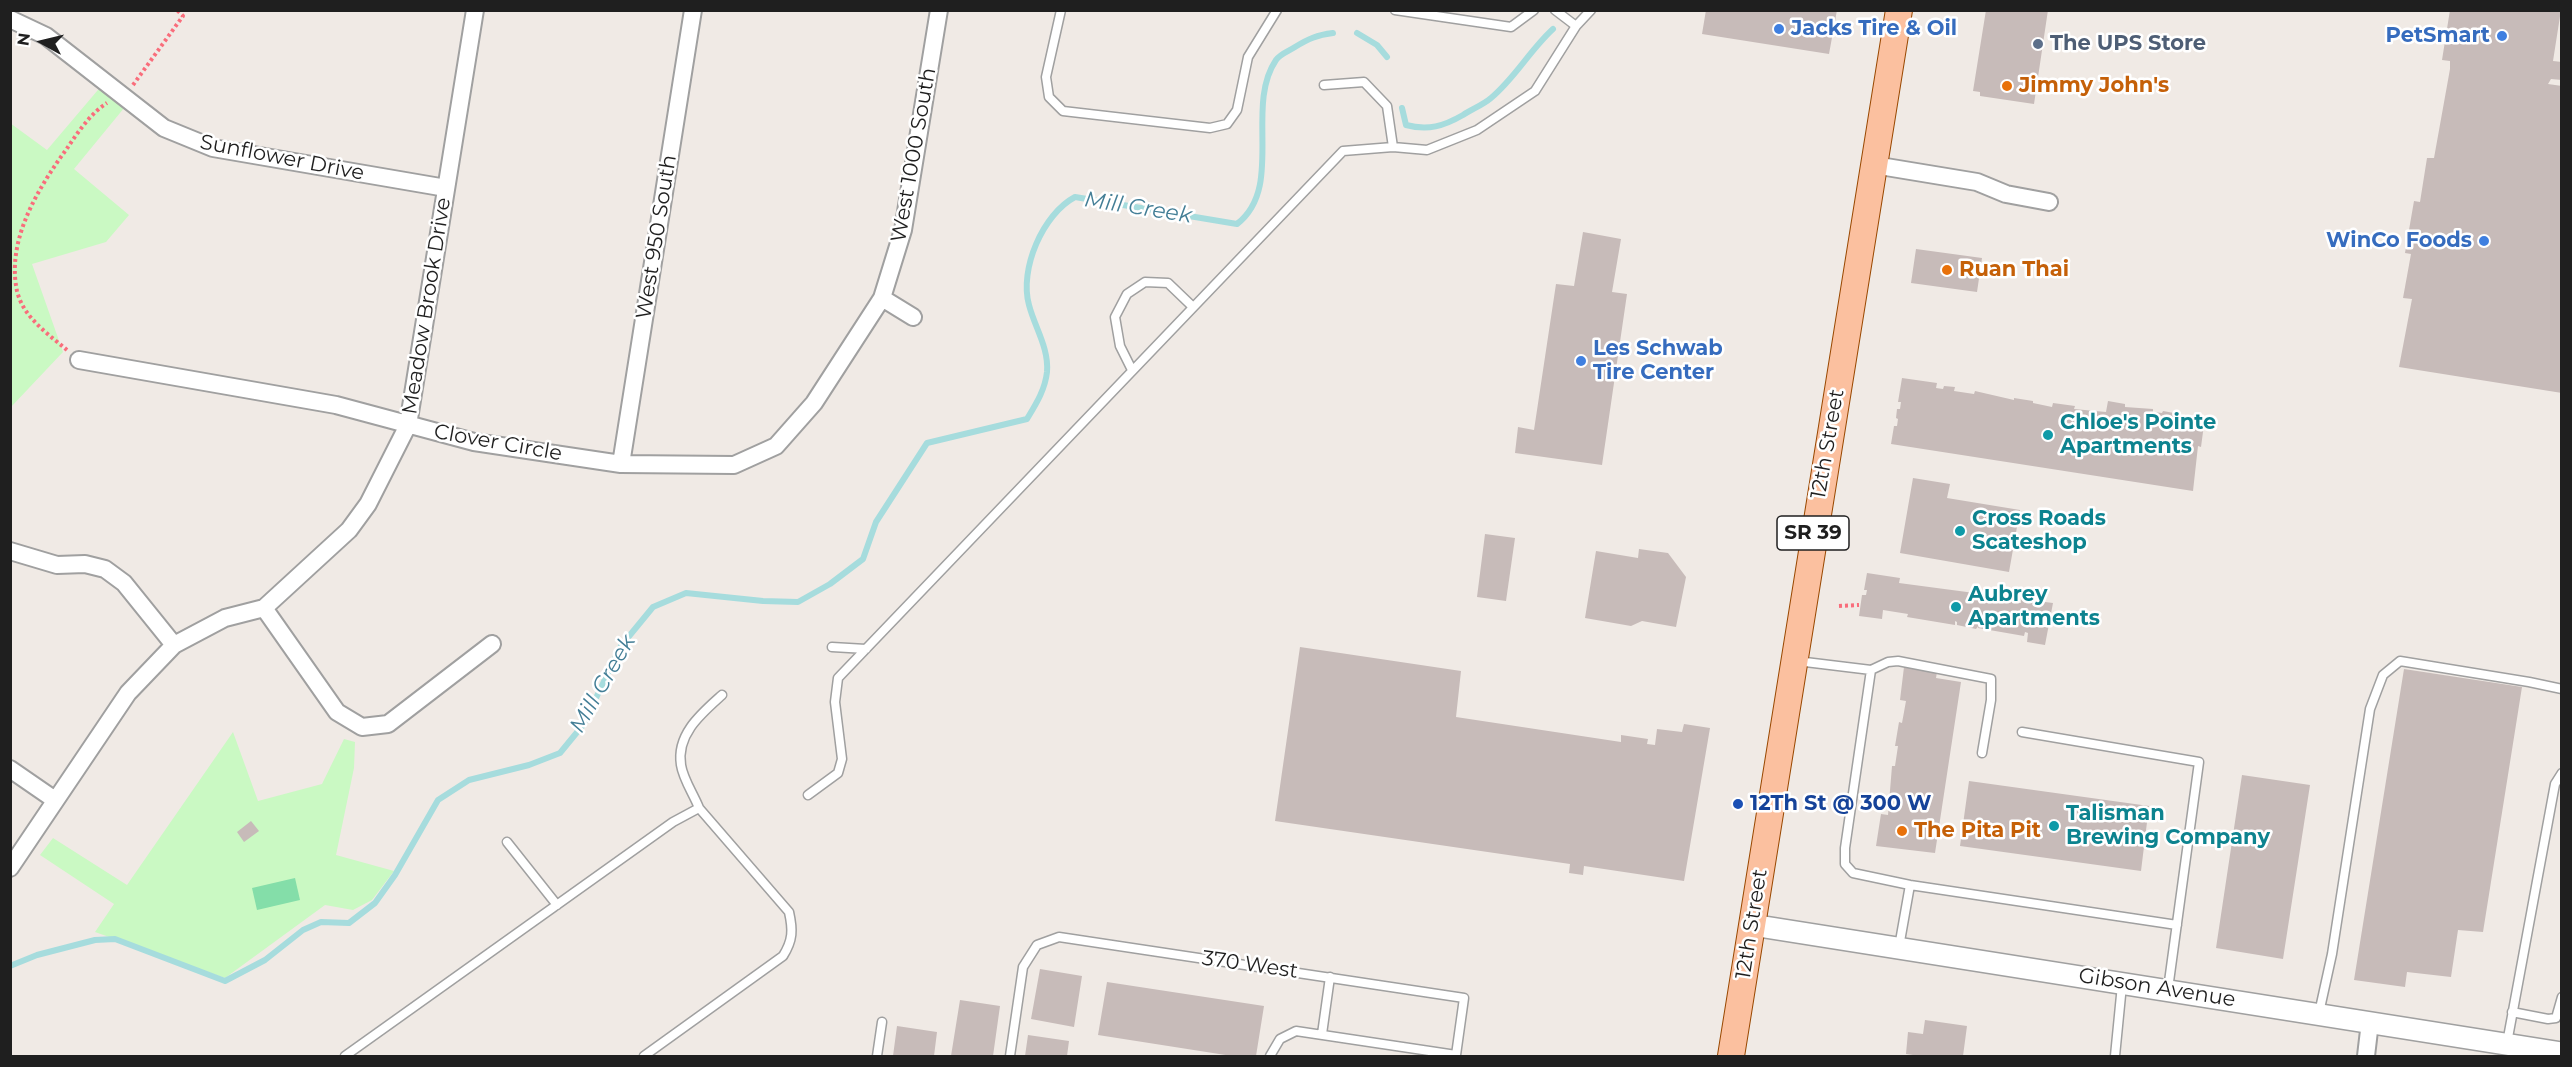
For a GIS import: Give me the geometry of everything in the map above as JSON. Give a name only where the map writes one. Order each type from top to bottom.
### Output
[{"type":"main road","name":"12th Street","points":[[1731,1056],[1899,10]]},
{"type":"street","name":"Meadow Brook Drive","points":[[10,868],[128,693],[174,645],[225,618],[264,608],[349,530],[368,504],[408,425],[475,10]]},
{"type":"street","name":"West 950 South","points":[[621,464],[693,10]]},
{"type":"street","name":"West 1000 South","points":[[776,446],[814,403],[882,298],[903,230],[939,10]]},
{"type":"street","name":"Sunflower Drive","points":[[10,19],[38,31],[164,129],[213,148],[446,188]]},
{"type":"street","points":[[1874,165],[1977,182],[2006,194],[2049,202]]},
{"type":"street","points":[[882,298],[913,317]]},
{"type":"street","name":"Clover Circle","points":[[79,360],[336,405],[474,442],[621,464],[734,465],[776,446]]},
{"type":"street","points":[[10,551],[57,565],[85,564],[105,569],[124,583],[174,645]]},
{"type":"street","points":[[264,608],[337,712],[362,727],[388,724],[492,644]]},
{"type":"street","points":[[10,769],[55,800]]},
{"type":"street","name":"Gibson Avenue","points":[[1752,925],[2562,1053]]},
{"type":"street","points":[[2366,1056],[2370,1022]]},
{"type":"lane","points":[[1061,10],[1046,77],[1050,97],[1063,111],[1210,128],[1227,124],[1237,110],[1248,57],[1277,10]]},
{"type":"lane","points":[[1395,10],[1511,27],[1534,10]]},
{"type":"lane","points":[[1555,10],[1576,26]]},
{"type":"lane","points":[[808,795],[838,773],[842,759],[835,702],[838,678],[1343,151],[1393,147],[1427,150],[1477,130],[1535,91],[1576,26],[1591,10]]},
{"type":"lane","points":[[1324,85],[1364,82],[1388,106],[1393,147]]},
{"type":"lane","points":[[1132,370],[1120,346],[1115,317],[1126,294],[1145,282],[1168,283],[1193,307]]},
{"type":"lane","points":[[832,647],[866,649]]},
{"type":"lane","points":[[1794,661],[1871,670],[1888,662],[1898,661],[1991,679],[1991,699],[1982,753]]},
{"type":"lane","points":[[2319,1014],[2332,954],[2370,709],[2383,675],[2400,661],[2562,689]]},
{"type":"lane","points":[[1871,670],[1845,848],[1845,864],[1853,873],[1910,885],[2177,925]]},
{"type":"lane","points":[[644,1056],[783,956],[791,942],[793,930],[789,912],[699,808],[681,765],[682,744],[694,721],[722,695]]},
{"type":"lane","points":[[2022,732],[2199,762],[2168,989]]},
{"type":"lane","points":[[2507,1044],[2555,784],[2562,773]]},
{"type":"lane","points":[[345,1056],[673,822],[699,808]]},
{"type":"lane","points":[[507,842],[557,905]]},
{"type":"lane","points":[[1899,947],[1910,885]]},
{"type":"lane","name":"370 West","points":[[1010,1056],[1023,967],[1037,945],[1059,937],[1464,998],[1456,1055],[1322,1034]]},
{"type":"lane","points":[[1270,1056],[1280,1039],[1296,1030],[1322,1034],[1330,977]]},
{"type":"lane","points":[[2115,1056],[2123,982]]},
{"type":"lane","points":[[2512,1012],[2548,1019],[2556,1018],[2562,997]]},
{"type":"lane","points":[[877,1056],[882,1022]]},
{"type":"path","points":[[79,360],[32,321],[17,292],[16,256],[30,206],[47,176],[80,130],[105,104],[122,96],[135,83],[183,16],[177,10]]},
{"type":"path","points":[[1839,606],[1858,605]]},
{"type":"green space","points":[[103,84],[129,102],[74,169],[129,215],[106,242],[32,264],[63,352],[11,407],[10,123],[47,150]]},
{"type":"green space","points":[[233,732],[258,801],[322,784],[344,739],[355,742],[354,768],[336,855],[394,871],[372,900],[353,910],[325,905],[225,978],[95,932],[114,904],[40,855],[53,838],[127,885]]},
{"type":"green space","points":[[295,878],[300,900],[257,910],[252,888]]},
{"type":"building","points":[[1706,10],[1837,10],[1829,54],[1702,34]]},
{"type":"building","points":[[1986,10],[2048,10],[2034,104],[1980,96],[1980,92],[1973,91]]},
{"type":"building","name":"WinCo Foods","points":[[2450,10],[2561,10],[2553,61],[2562,62],[2562,80],[2551,79],[2548,84],[2562,86],[2562,393],[2399,367],[2412,299],[2403,298],[2411,254],[2405,253],[2414,201],[2420,202],[2427,158],[2434,158],[2450,69],[2450,61],[2442,60]]},
{"type":"building","name":"Les Schwab Tire Center","points":[[1583,232],[1621,239],[1612,292],[1627,294],[1602,465],[1515,453],[1518,427],[1534,430],[1556,284],[1574,286]]},
{"type":"building","name":"Ruan Thai","points":[[1916,249],[1982,258],[1977,292],[1911,283]]},
{"type":"building","name":"Chloe's Pointe Apartments","points":[[1902,378],[1937,383],[1936,388],[1955,387],[1954,391],[1974,394],[1975,391],[2014,400],[2014,398],[2033,401],[2033,403],[2052,407],[2053,403],[2075,406],[2074,409],[2106,412],[2108,401],[2125,404],[2125,407],[2153,409],[2153,412],[2162,413],[2163,411],[2174,413],[2174,415],[2205,417],[2201,447],[2198,446],[2193,491],[1891,444],[1894,426],[1897,426],[1897,409],[1900,409],[1901,402],[1898,402]]},
{"type":"building","name":"Cross Roads Scateshop","points":[[1913,478],[1950,484],[1947,498],[2020,510],[2009,572],[1900,553]]},
{"type":"building","points":[[1485,534],[1515,538],[1506,601],[1477,597]]},
{"type":"building","points":[[1639,549],[1668,553],[1686,577],[1676,627],[1642,621],[1631,626],[1585,618],[1596,551],[1638,558]]},
{"type":"building","name":"Aubrey Apartments","points":[[1867,573],[1900,578],[1899,583],[1982,594],[1981,597],[1992,598],[1992,596],[2021,603],[2021,599],[2053,603],[2045,645],[2027,642],[2028,633],[2025,632],[2024,636],[1978,628],[1979,625],[1976,629],[1957,625],[1955,621],[1955,625],[1907,617],[1908,614],[1883,610],[1882,619],[1859,616],[1862,595],[1866,595],[1867,590],[1864,590]]},
{"type":"building","points":[[1300,647],[1461,671],[1456,717],[1621,742],[1621,735],[1648,739],[1647,744],[1655,745],[1657,729],[1682,732],[1684,724],[1710,728],[1684,881],[1584,866],[1583,875],[1569,873],[1570,864],[1275,821]]},
{"type":"building","points":[[1904,667],[1937,672],[1936,678],[1961,682],[1935,853],[1876,846],[1881,814],[1888,815],[1892,766],[1895,766],[1898,746],[1895,746],[1899,722],[1902,723],[1906,701],[1900,700]]},
{"type":"building","points":[[2404,669],[2522,687],[2483,932],[2458,930],[2451,977],[2407,972],[2405,987],[2354,980]]},
{"type":"building","points":[[2242,775],[2310,785],[2283,959],[2216,948]]},
{"type":"building","name":"Talisman Brewing Company","points":[[1969,781],[2149,806],[2141,871],[1960,846]]},
{"type":"building","points":[[251,821],[259,831],[244,842],[237,832]]},
{"type":"building","points":[[1040,969],[1082,976],[1074,1027],[1031,1019]]},
{"type":"building","points":[[1107,982],[1264,1006],[1256,1056],[1232,1056],[1098,1035]]},
{"type":"building","points":[[960,1000],[1000,1006],[993,1056],[951,1056]]},
{"type":"building","points":[[1925,1020],[1967,1026],[1963,1056],[1906,1054],[1908,1032],[1923,1034]]},
{"type":"building","points":[[897,1026],[937,1032],[934,1056],[893,1056]]},
{"type":"building","points":[[1028,1035],[1069,1041],[1067,1056],[1025,1056]]},
{"type":"waterway","name":"Mill Creek","points":[[1402,108],[1406,125],[1414,127],[1442,125],[1456,119],[1485,103],[1500,90],[1553,29]]},
{"type":"waterway","name":"Mill Creek","points":[[10,966],[37,955],[95,940],[115,939],[225,981],[265,960],[303,930],[321,922],[349,923],[375,903],[395,875],[438,800],[469,780],[529,765],[560,753],[583,725],[621,646],[653,607],[686,593],[763,601],[798,602],[830,584],[863,559],[876,522],[927,443],[1027,419],[1042,391],[1047,372],[1044,346],[1029,305],[1027,275],[1036,244],[1044,229],[1063,205],[1075,197],[1237,224],[1251,208],[1259,189],[1262,168],[1263,100],[1267,79],[1276,60],[1282,54],[1309,40],[1333,33]]},
{"type":"waterway","name":"Mill Creek","points":[[1357,33],[1377,45],[1387,57]]},
{"type":"place","name":"Jacks Tire & Oil","points":[[1779,29]]},
{"type":"place","name":"PetSmart","points":[[2502,36]]},
{"type":"place","name":"The UPS Store","points":[[2038,44]]},
{"type":"place","name":"Jimmy John's","points":[[2007,86]]},
{"type":"place","name":"WinCo Foods","points":[[2484,241]]},
{"type":"place","name":"Ruan Thai","points":[[1947,270]]},
{"type":"place","name":"Les Schwab Tire Center","points":[[1581,361]]},
{"type":"place","name":"Chloe's Pointe Apartments","points":[[2048,435]]},
{"type":"place","name":"Cross Roads Scateshop","points":[[1960,531]]},
{"type":"place","name":"Aubrey Apartments","points":[[1956,607]]},
{"type":"place","name":"12Th St @ 300 W","points":[[1738,804]]},
{"type":"place","name":"Talisman Brewing Company","points":[[2054,826]]},
{"type":"place","name":"The Pita Pit","points":[[1902,831]]}]
